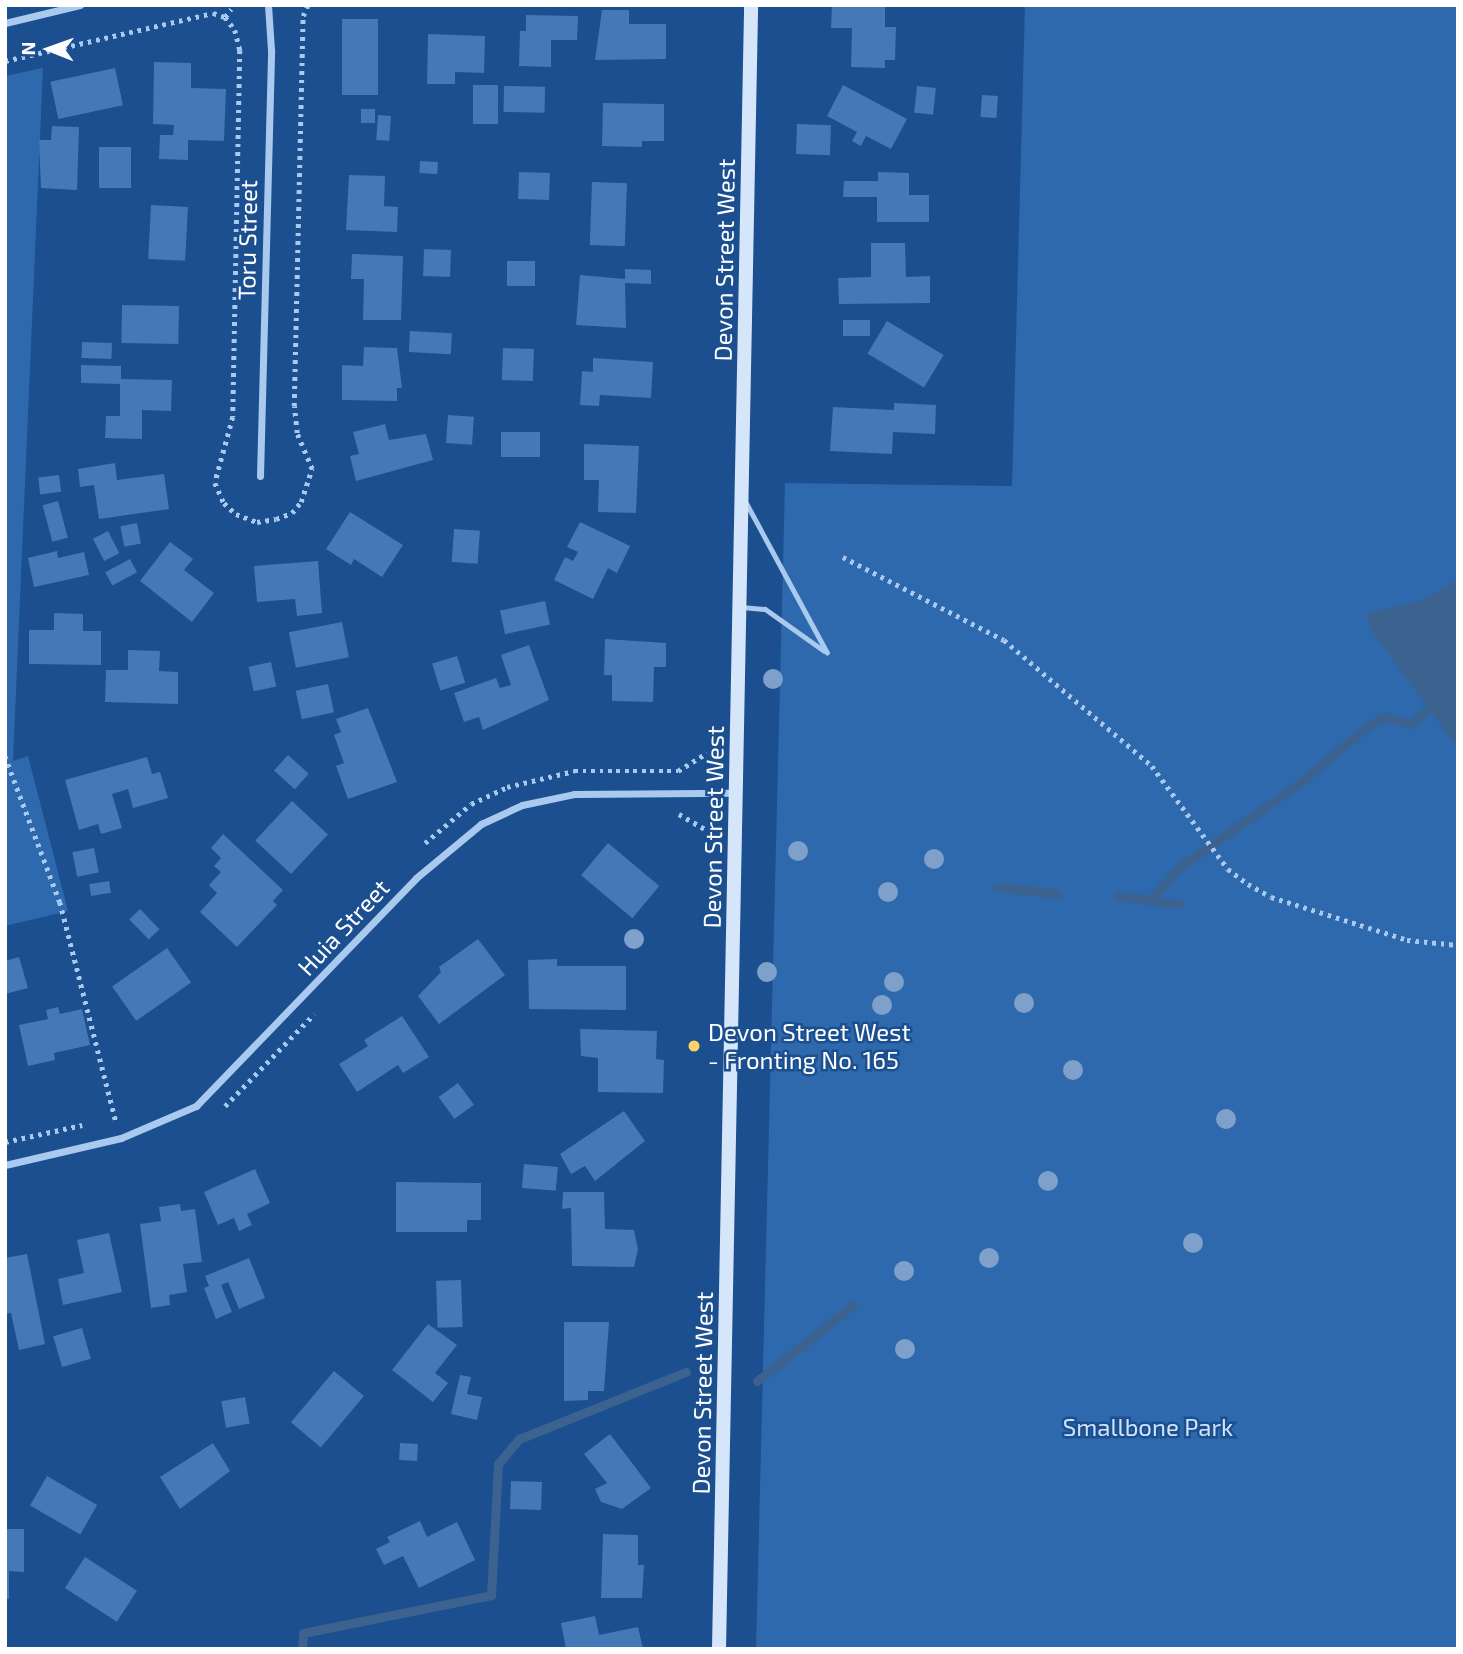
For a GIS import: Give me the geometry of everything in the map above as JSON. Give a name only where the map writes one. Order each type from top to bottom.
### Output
[{"type":"main road","name":"Devon Street West","points":[[719,1649],[751,5]]},
{"type":"street","points":[[5,23],[80,5]]},
{"type":"street","name":"Toru Street","points":[[260,476],[271,50],[268,5]]},
{"type":"street","name":"Huia Street","points":[[5,1164],[121,1139],[196,1106],[416,878],[481,824],[522,805],[574,794],[736,793]]},
{"type":"lane","points":[[741,607],[765,609],[827,653],[743,498]]},
{"type":"path","points":[[225,17],[231,9]]},
{"type":"path","points":[[5,61],[213,13],[225,17],[235,30],[240,50]]},
{"type":"path","points":[[843,556],[1004,640],[1152,766],[1228,869],[1271,897],[1407,940],[1458,945]]},
{"type":"path","points":[[5,756],[60,902],[121,1139]]},
{"type":"path","points":[[673,812],[705,830]]},
{"type":"path","points":[[223,1108],[317,1011]]},
{"type":"path","points":[[103,1120],[115,1117]]},
{"type":"path","points":[[5,1142],[91,1123]]},
{"type":"green space","name":"Smallbone Park","points":[[1025,5],[1458,5],[1458,1649],[756,1649],[785,483],[1012,486]]},
{"type":"green space","points":[[43,68],[13,761],[28,756],[68,911],[5,926],[5,76]]},
{"type":"shaded area","points":[[1458,580],[1458,749],[1369,627],[1366,613],[1421,601]]},
{"type":"building","points":[[832,5],[885,6],[885,27],[896,27],[895,60],[885,60],[885,68],[851,67],[852,28],[831,28]]},
{"type":"building","points":[[602,10],[629,10],[629,24],[666,24],[666,59],[595,60]]},
{"type":"building","points":[[526,15],[578,16],[577,40],[551,40],[551,67],[519,66],[520,31],[526,31]]},
{"type":"building","points":[[342,19],[378,19],[378,95],[342,95]]},
{"type":"building","points":[[428,34],[485,36],[484,73],[455,72],[455,84],[427,84]]},
{"type":"building","points":[[154,62],[191,63],[191,88],[226,89],[224,141],[188,140],[188,160],[159,159],[160,135],[173,135],[174,125],[153,124]]},
{"type":"building","points":[[115,68],[123,105],[58,119],[50,82]]},
{"type":"building","points":[[473,85],[498,85],[498,124],[473,124]]},
{"type":"building","points":[[843,85],[907,119],[891,149],[866,136],[861,146],[852,141],[857,132],[827,116]]},
{"type":"building","points":[[504,86],[545,87],[545,113],[504,112]]},
{"type":"building","points":[[917,86],[936,88],[933,115],[914,113]]},
{"type":"building","points":[[982,95],[998,96],[996,118],[980,117]]},
{"type":"building","points":[[603,103],[664,104],[664,141],[642,141],[642,147],[602,146]]},
{"type":"building","points":[[361,109],[375,109],[375,123],[361,123]]},
{"type":"building","points":[[378,115],[391,116],[389,141],[376,140]]},
{"type":"building","points":[[797,124],[831,125],[830,155],[796,154]]},
{"type":"building","points":[[52,126],[79,127],[77,190],[41,188],[39,140],[51,140]]},
{"type":"building","points":[[99,147],[131,147],[131,188],[99,188]]},
{"type":"building","points":[[420,161],[438,162],[437,174],[419,173]]},
{"type":"building","points":[[519,172],[550,173],[549,200],[518,199]]},
{"type":"building","points":[[878,172],[909,173],[909,195],[929,195],[929,222],[877,222],[877,197],[843,197],[844,181],[878,181]]},
{"type":"building","points":[[349,175],[385,176],[384,206],[398,207],[397,232],[346,230]]},
{"type":"building","points":[[592,182],[627,183],[625,246],[590,245]]},
{"type":"building","points":[[151,205],[188,207],[185,261],[148,259]]},
{"type":"building","points":[[871,243],[905,243],[906,277],[930,276],[930,303],[839,304],[838,278],[871,277]]},
{"type":"building","points":[[424,249],[451,250],[450,277],[423,276]]},
{"type":"building","points":[[352,254],[403,256],[401,320],[363,320],[364,279],[351,279]]},
{"type":"building","points":[[507,261],[535,261],[535,286],[507,286]]},
{"type":"building","points":[[625,269],[651,270],[651,284],[625,283],[626,328],[576,325],[580,275],[625,279]]},
{"type":"building","points":[[122,305],[179,306],[178,344],[121,343]]},
{"type":"building","points":[[843,320],[870,320],[870,336],[843,336]]},
{"type":"building","points":[[887,321],[944,355],[924,388],[867,354]]},
{"type":"building","points":[[410,331],[452,333],[451,354],[409,352]]},
{"type":"building","points":[[82,342],[112,343],[111,359],[81,358]]},
{"type":"building","points":[[364,347],[397,348],[402,388],[397,388],[397,401],[342,400],[342,365],[363,366]]},
{"type":"building","points":[[503,348],[534,349],[533,381],[502,380]]},
{"type":"building","points":[[593,358],[653,362],[651,398],[600,395],[599,406],[580,405],[582,371],[593,372]]},
{"type":"building","points":[[81,365],[121,366],[121,379],[172,380],[171,411],[142,410],[142,439],[105,438],[106,416],[120,416],[120,384],[81,383]]},
{"type":"building","points":[[894,403],[936,405],[935,434],[893,432],[892,454],[830,451],[833,407],[894,410]]},
{"type":"building","points":[[448,415],[474,417],[472,445],[446,443]]},
{"type":"building","points":[[385,424],[389,440],[426,434],[433,460],[356,481],[350,456],[359,454],[353,432]]},
{"type":"building","points":[[501,432],[540,432],[540,457],[501,457]]},
{"type":"building","points":[[584,444],[639,446],[636,513],[598,512],[599,480],[584,480]]},
{"type":"building","points":[[115,463],[117,480],[164,474],[169,509],[99,519],[94,485],[80,487],[78,469]]},
{"type":"building","points":[[59,475],[61,492],[40,494],[38,478]]},
{"type":"building","points":[[58,501],[68,538],[52,542],[43,505]]},
{"type":"building","points":[[350,512],[403,545],[382,577],[354,559],[351,565],[326,549]]},
{"type":"building","points":[[580,522],[630,546],[617,573],[608,568],[593,599],[554,580],[565,557],[573,561],[578,552],[567,547]]},
{"type":"building","points":[[137,523],[141,544],[124,547],[120,526]]},
{"type":"building","points":[[454,529],[480,531],[478,564],[452,562]]},
{"type":"building","points":[[108,531],[119,553],[104,561],[93,539]]},
{"type":"building","points":[[170,542],[193,559],[184,570],[214,593],[192,622],[140,581]]},
{"type":"building","points":[[57,551],[58,558],[84,552],[89,575],[34,587],[28,558]]},
{"type":"building","points":[[130,559],[137,572],[112,585],[105,572]]},
{"type":"building","points":[[318,561],[322,613],[297,616],[295,599],[257,602],[254,566]]},
{"type":"building","points":[[545,601],[550,624],[505,634],[500,611]]},
{"type":"building","points":[[54,613],[83,614],[83,631],[101,631],[101,665],[29,664],[29,630],[54,630]]},
{"type":"building","points":[[342,622],[349,657],[296,668],[289,632]]},
{"type":"building","points":[[605,639],[666,643],[666,667],[654,667],[653,702],[612,701],[612,675],[604,675]]},
{"type":"building","points":[[529,645],[549,700],[483,730],[479,717],[464,722],[454,693],[496,678],[500,688],[511,685],[501,655]]},
{"type":"building","points":[[128,650],[160,651],[159,671],[178,672],[178,704],[105,702],[106,670],[128,670]]},
{"type":"building","points":[[457,656],[465,683],[440,690],[432,664]]},
{"type":"building","points":[[271,662],[276,686],[254,691],[249,667]]},
{"type":"building","points":[[328,684],[334,712],[302,719],[296,691]]},
{"type":"building","points":[[368,708],[397,782],[348,799],[336,766],[344,763],[334,735],[341,732],[336,719]]},
{"type":"building","points":[[288,755],[309,774],[295,789],[274,771]]},
{"type":"building","points":[[147,757],[152,774],[160,772],[168,798],[133,808],[128,789],[112,794],[122,828],[101,834],[98,824],[79,830],[65,780]]},
{"type":"building","points":[[292,801],[328,834],[291,874],[255,840]]},
{"type":"building","points":[[223,834],[283,890],[273,901],[277,905],[237,947],[200,912],[217,893],[209,885],[221,872],[214,866],[221,858],[211,848]]},
{"type":"building","points":[[608,843],[659,886],[632,918],[581,875]]},
{"type":"building","points":[[94,848],[99,873],[77,877],[72,852]]},
{"type":"building","points":[[109,881],[111,893],[91,896],[89,884]]},
{"type":"building","points":[[140,909],[159,929],[149,940],[129,919]]},
{"type":"building","points":[[478,939],[505,975],[439,1024],[418,996],[441,972],[439,967]]},
{"type":"building","points":[[167,948],[191,982],[136,1021],[112,986]]},
{"type":"building","points":[[19,957],[28,988],[5,994],[5,961]]},
{"type":"building","points":[[557,959],[557,966],[626,966],[626,1010],[529,1009],[528,960]]},
{"type":"building","points":[[58,1007],[60,1014],[82,1009],[90,1045],[54,1053],[55,1060],[28,1066],[19,1025],[48,1019],[46,1010]]},
{"type":"building","points":[[402,1016],[429,1057],[403,1073],[398,1065],[357,1092],[339,1064],[368,1046],[364,1040]]},
{"type":"building","points":[[580,1029],[657,1031],[656,1059],[664,1060],[663,1093],[598,1092],[598,1058],[581,1056]]},
{"type":"building","points":[[458,1083],[474,1105],[454,1119],[439,1097]]},
{"type":"building","points":[[624,1111],[645,1141],[595,1181],[585,1166],[571,1174],[560,1154]]},
{"type":"building","points":[[524,1164],[558,1167],[556,1191],[522,1188]]},
{"type":"building","points":[[255,1169],[270,1203],[247,1214],[252,1225],[239,1231],[234,1218],[218,1225],[204,1192]]},
{"type":"building","points":[[396,1182],[481,1183],[481,1220],[467,1220],[467,1232],[396,1232]]},
{"type":"building","points":[[563,1192],[604,1192],[605,1229],[634,1230],[638,1249],[634,1267],[572,1266],[571,1208],[562,1209]]},
{"type":"building","points":[[180,1204],[181,1211],[195,1209],[202,1262],[183,1264],[187,1292],[169,1295],[170,1305],[151,1308],[140,1224],[161,1221],[159,1207]]},
{"type":"building","points":[[109,1233],[122,1292],[63,1305],[58,1279],[84,1273],[77,1240]]},
{"type":"building","points":[[27,1254],[45,1344],[19,1350],[11,1313],[5,1314],[5,1258]]},
{"type":"building","points":[[249,1258],[265,1298],[239,1309],[228,1282],[221,1285],[232,1312],[216,1319],[204,1288],[209,1286],[205,1276]]},
{"type":"building","points":[[461,1280],[463,1327],[438,1328],[436,1281]]},
{"type":"building","points":[[564,1322],[609,1322],[604,1391],[588,1391],[588,1400],[564,1401]]},
{"type":"building","points":[[428,1324],[457,1345],[435,1373],[448,1383],[433,1402],[392,1370]]},
{"type":"building","points":[[82,1328],[91,1359],[62,1367],[53,1336]]},
{"type":"building","points":[[334,1371],[364,1396],[321,1447],[291,1422]]},
{"type":"building","points":[[460,1375],[471,1377],[467,1394],[482,1397],[477,1420],[451,1414]]},
{"type":"building","points":[[245,1397],[250,1424],[226,1428],[221,1401]]},
{"type":"building","points":[[610,1434],[651,1488],[622,1509],[601,1502],[595,1489],[607,1483],[584,1454]]},
{"type":"building","points":[[213,1443],[230,1471],[180,1509],[160,1477]]},
{"type":"building","points":[[400,1443],[418,1444],[417,1461],[399,1460]]},
{"type":"building","points":[[47,1476],[97,1505],[80,1534],[30,1505]]},
{"type":"building","points":[[511,1481],[542,1482],[541,1510],[510,1509]]},
{"type":"building","points":[[420,1521],[427,1537],[457,1522],[475,1560],[419,1588],[403,1556],[384,1565],[376,1549],[390,1542],[387,1537]]},
{"type":"building","points":[[5,1529],[24,1529],[24,1572],[9,1571],[9,1599],[5,1599]]},
{"type":"building","points":[[603,1534],[638,1535],[638,1565],[644,1565],[642,1598],[601,1598]]},
{"type":"building","points":[[85,1557],[137,1591],[117,1622],[65,1588]]},
{"type":"building","points":[[595,1616],[599,1635],[638,1627],[643,1649],[566,1649],[561,1623]]},
{"type":"waterway","points":[[1150,900],[1181,866],[1296,786],[1369,725],[1385,717],[1411,724],[1427,710]]},
{"type":"waterway","points":[[997,887],[1058,894]]},
{"type":"waterway","points":[[1118,896],[1179,904]]},
{"type":"waterway","points":[[757,1381],[853,1305]]},
{"type":"waterway","points":[[302,1649],[303,1633],[491,1595],[498,1464],[519,1439],[686,1372]]},
{"type":"place","name":"Devon Street West - Fronting No. 165","points":[[694,1046]]}]
